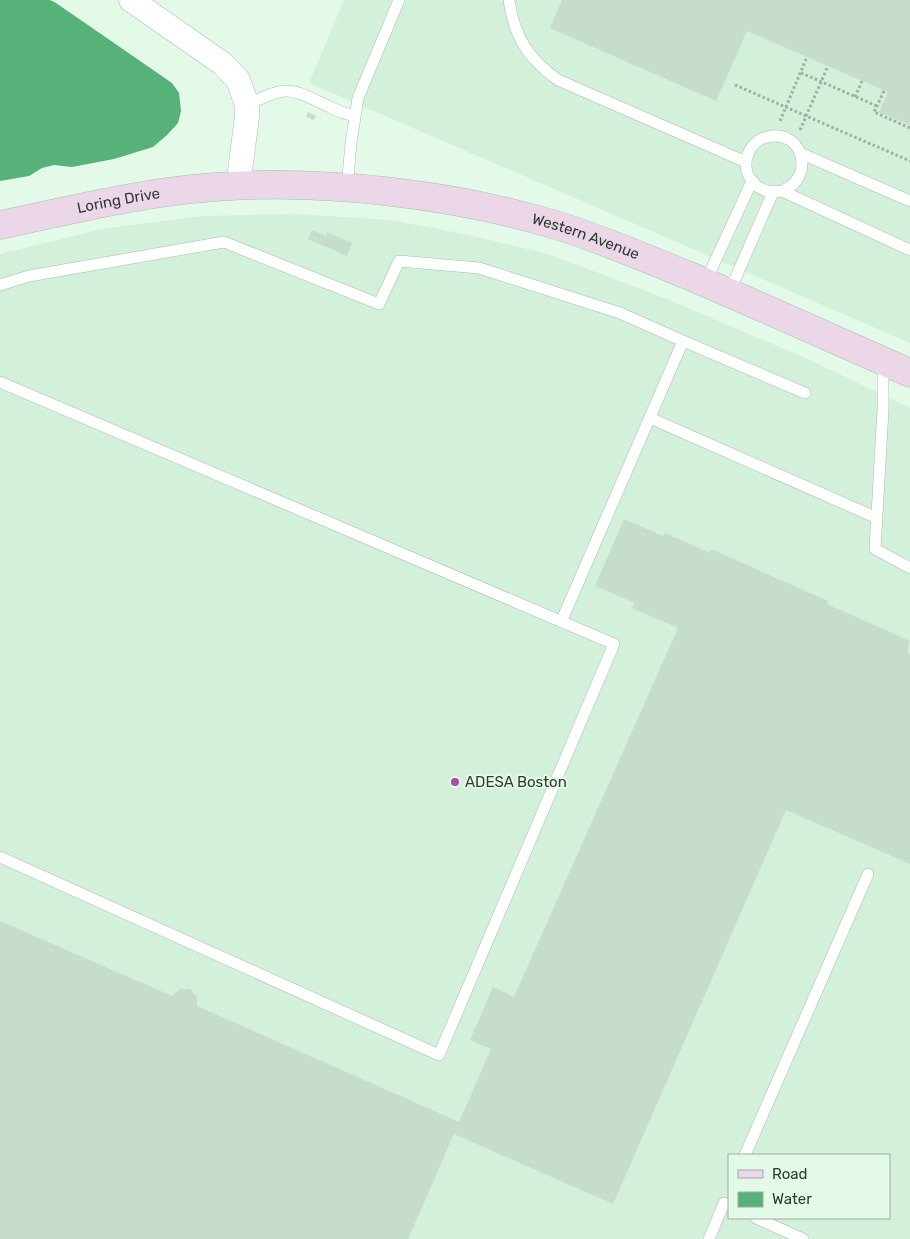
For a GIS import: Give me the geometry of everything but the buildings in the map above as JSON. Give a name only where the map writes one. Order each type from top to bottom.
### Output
[{"type":"street","points":[[131,0],[223,64],[238,80],[247,105],[238,186]]},
{"type":"street","name":"Western Avenue","points":[[238,186],[347,188],[441,200],[535,219],[599,240],[717,288],[910,373]]},
{"type":"street","name":"Loring Drive","points":[[0,225],[103,203],[210,187],[238,186]]},
{"type":"lane","points":[[347,188],[355,115],[363,84],[400,0]]},
{"type":"lane","points":[[509,0],[514,26],[527,52],[558,80],[746,162]]},
{"type":"lane","points":[[247,105],[277,91],[291,90],[344,114],[355,115]]},
{"type":"lane","points":[[910,201],[797,149],[782,136],[763,138],[748,153],[746,162],[747,173],[752,181],[761,189],[778,192],[910,250]]},
{"type":"lane","points":[[717,288],[778,192],[792,186],[799,178],[802,167],[797,149]]},
{"type":"lane","points":[[717,288],[752,181]]},
{"type":"lane","points":[[0,284],[29,276],[224,242],[378,304],[399,261],[479,268],[620,313],[805,393]]},
{"type":"lane","points":[[561,622],[683,341]]},
{"type":"lane","points":[[883,361],[883,410],[875,549],[910,568]]},
{"type":"lane","points":[[0,382],[614,644],[439,1055],[0,857]]},
{"type":"lane","points":[[650,418],[877,518]]},
{"type":"lane","points":[[745,1154],[868,874]]},
{"type":"lane","points":[[709,1239],[727,1200]]},
{"type":"lane","points":[[758,1219],[803,1239]]},
{"type":"path","points":[[773,136],[807,57]]},
{"type":"path","points":[[797,149],[806,116],[828,66]]},
{"type":"path","points":[[801,73],[877,106]]},
{"type":"path","points":[[855,96],[862,81]]},
{"type":"path","points":[[735,85],[910,161]]},
{"type":"path","points":[[884,90],[874,112],[910,128]]},
{"type":"shaded area","points":[[344,0],[910,0],[910,343],[309,83]]},
{"type":"shaded area","name":"ADESA Boston","points":[[294,214],[390,220],[469,235],[551,255],[667,299],[810,360],[910,408],[910,1239],[0,1239],[0,254],[102,229],[201,216]]},
{"type":"water","points":[[0,0],[50,0],[172,83],[179,93],[181,111],[178,123],[153,147],[114,159],[72,167],[54,165],[42,168],[29,176],[0,181]]},
{"type":"place","name":"ADESA Boston","points":[[455,782]]}]
